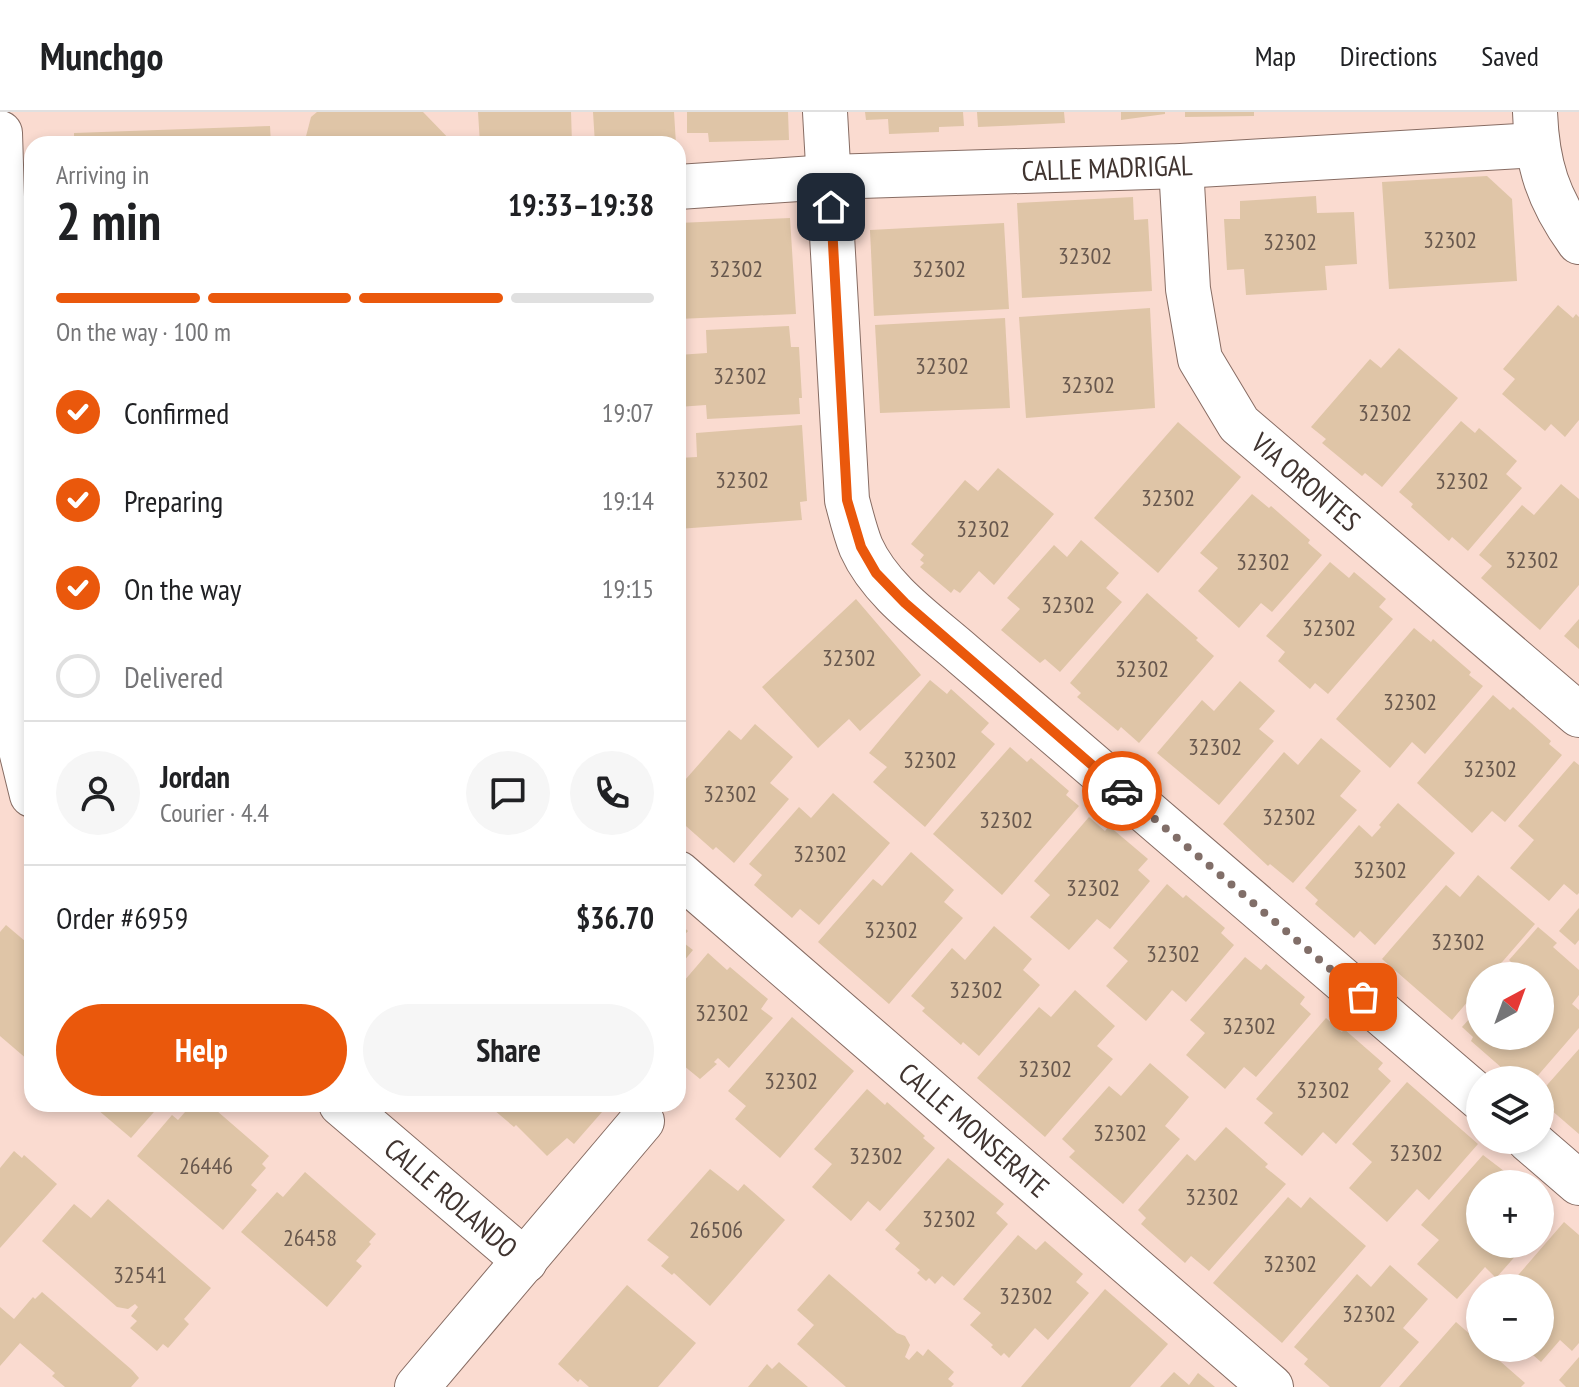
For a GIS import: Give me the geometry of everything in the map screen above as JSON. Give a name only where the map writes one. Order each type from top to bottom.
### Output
[{"type":"street","points":[[825,112],[847,500],[861,547],[876,573],[952,645],[1466,1086]]},
{"type":"street","points":[[1536,128],[1544,177],[1553,203],[1579,242]]},
{"type":"street","name":"CALLE MADRIGAL","points":[[686,186],[829,177],[1181,166],[1536,128]]},
{"type":"street","points":[[0,133],[3,356],[19,742],[24,762]]},
{"type":"street","name":"VIA ORONTES","points":[[1181,166],[1188,289],[1200,359],[1239,424],[1579,715]]},
{"type":"street","name":"CALLE MONSERATE","points":[[686,880],[1271,1387]]},
{"type":"street","name":"CALLE ROLANDO","points":[[350,1112],[525,1261]]},
{"type":"street","points":[[417,1387],[642,1121]]},
{"type":"street","points":[[1545,1154],[1579,1183]]},
{"type":"building","points":[[317,112],[423,112],[446,136],[306,136],[311,117]]},
{"type":"building","points":[[478,112],[571,112],[572,136],[480,136]]},
{"type":"building","points":[[593,112],[674,112],[676,136],[594,136]]},
{"type":"building","points":[[687,112],[788,112],[789,140],[709,142],[708,133],[687,133]]},
{"type":"building","points":[[865,112],[963,112],[964,126],[939,127],[939,132],[889,134],[888,119],[866,120]]},
{"type":"building","points":[[977,112],[1064,112],[1065,123],[978,127]]},
{"type":"building","points":[[1121,112],[1165,112],[1165,114],[1121,120]]},
{"type":"building","points":[[1185,112],[1254,112],[1254,116],[1185,117]]},
{"type":"building","points":[[270,126],[271,136],[74,136],[74,133]]},
{"type":"building","points":[[1487,176],[1512,199],[1517,281],[1389,289],[1382,182]]},
{"type":"building","points":[[1316,196],[1317,213],[1354,212],[1357,264],[1325,266],[1327,290],[1246,295],[1244,269],[1227,270],[1224,219],[1240,219],[1240,201]]},
{"type":"building","points":[[1133,197],[1134,220],[1148,219],[1152,291],[1022,298],[1017,203]]},
{"type":"building","points":[[790,218],[796,314],[686,319],[686,223]]},
{"type":"building","points":[[1004,223],[1009,309],[874,316],[870,230]]},
{"type":"building","points":[[1558,305],[1573,318],[1576,314],[1579,317],[1579,420],[1565,437],[1551,424],[1545,431],[1502,394],[1515,379],[1503,369]]},
{"type":"building","points":[[1150,308],[1155,408],[1026,418],[1019,317]]},
{"type":"building","points":[[1005,318],[1010,408],[880,413],[875,325]]},
{"type":"building","points":[[789,326],[791,347],[799,347],[800,414],[707,419],[706,405],[686,406],[686,354],[707,353],[706,330]]},
{"type":"building","points":[[1399,348],[1458,398],[1382,487],[1365,473],[1362,476],[1322,443],[1326,439],[1311,427],[1370,359],[1381,368]]},
{"type":"building","points":[[1461,421],[1475,433],[1479,428],[1517,461],[1506,474],[1522,488],[1468,551],[1452,537],[1449,541],[1399,492]]},
{"type":"building","points":[[1178,422],[1241,477],[1158,573],[1094,518]]},
{"type":"building","points":[[802,425],[807,501],[800,502],[802,520],[686,528],[686,458],[697,457],[696,433]]},
{"type":"building","points":[[998,468],[1054,514],[994,585],[979,571],[960,593],[954,589],[951,593],[920,567],[924,563],[920,560],[924,555],[911,544],[965,480],[978,491]]},
{"type":"building","points":[[1561,484],[1579,499],[1579,585],[1540,630],[1481,578],[1492,566],[1479,555],[1522,505],[1534,515]]},
{"type":"building","points":[[1252,494],[1269,508],[1271,506],[1310,540],[1308,543],[1322,555],[1272,612],[1261,603],[1239,628],[1198,591],[1218,568],[1200,553]]},
{"type":"building","points":[[1081,540],[1119,573],[1106,588],[1122,602],[1060,672],[1045,659],[1040,663],[1001,630],[1020,609],[1007,598],[1054,545],[1067,557]]},
{"type":"building","points":[[1330,562],[1349,578],[1354,572],[1386,599],[1379,607],[1393,619],[1328,694],[1315,683],[1310,689],[1278,661],[1285,652],[1266,636]]},
{"type":"building","points":[[1147,593],[1214,656],[1139,743],[1121,727],[1118,731],[1077,697],[1081,693],[1070,683]]},
{"type":"building","points":[[856,599],[921,675],[860,731],[849,719],[818,748],[762,687]]},
{"type":"building","points":[[1579,619],[1579,649],[1564,636]]},
{"type":"building","points":[[1414,628],[1431,642],[1433,639],[1483,686],[1425,754],[1412,742],[1390,768],[1336,719]]},
{"type":"building","points":[[930,680],[947,694],[951,689],[989,723],[981,732],[995,744],[925,827],[873,782],[887,767],[869,753]]},
{"type":"building","points":[[1240,681],[1275,711],[1259,729],[1274,741],[1219,805],[1157,753],[1202,700],[1214,711]]},
{"type":"building","points":[[1493,695],[1510,710],[1513,707],[1562,755],[1505,822],[1492,811],[1472,833],[1417,783]]},
{"type":"building","points":[[755,724],[793,757],[770,783],[789,799],[734,863],[716,847],[713,850],[686,826],[686,779],[729,730],[741,740]]},
{"type":"building","points":[[1321,738],[1361,771],[1340,796],[1357,810],[1293,883],[1270,864],[1268,866],[1223,824],[1284,752],[1298,765]]},
{"type":"building","points":[[1010,747],[1027,762],[1031,758],[1069,791],[1066,795],[1079,806],[1002,895],[933,834]]},
{"type":"building","points":[[1574,761],[1579,765],[1579,893],[1577,895],[1564,884],[1549,901],[1510,868],[1534,840],[1518,826]]},
{"type":"building","points":[[833,793],[890,843],[819,925],[800,909],[792,918],[754,885],[762,875],[749,864],[799,807],[811,818]]},
{"type":"building","points":[[1398,803],[1455,853],[1375,945],[1360,931],[1354,938],[1315,904],[1318,900],[1305,888],[1359,825],[1372,837]]},
{"type":"building","points":[[1089,817],[1105,831],[1109,826],[1148,859],[1138,870],[1150,881],[1110,929],[1097,919],[1069,950],[1030,917],[1050,895],[1034,881]]},
{"type":"building","points":[[911,852],[954,890],[944,902],[963,918],[889,1004],[818,942],[873,879],[882,886]]},
{"type":"building","points":[[1478,875],[1535,924],[1502,962],[1466,962],[1466,1004],[1452,1020],[1382,959],[1446,885],[1460,897]]},
{"type":"building","points":[[1167,884],[1183,898],[1186,895],[1225,928],[1221,933],[1234,945],[1186,1002],[1172,990],[1146,1021],[1106,986],[1128,961],[1113,948]]},
{"type":"building","points":[[1579,908],[1579,940],[1575,945],[1559,931]]},
{"type":"building","points":[[6,925],[24,940],[24,1057],[0,1036],[0,932]]},
{"type":"building","points":[[994,926],[1032,959],[1023,970],[1040,985],[979,1056],[963,1042],[961,1045],[922,1011],[925,1008],[911,996],[952,948],[965,960]]},
{"type":"building","points":[[1538,927],[1557,943],[1553,947],[1579,970],[1579,995],[1572,1004],[1579,1010],[1579,1028],[1546,1066],[1500,1066],[1481,1050],[1554,1050],[1554,962],[1509,960]]},
{"type":"building","points":[[686,945],[693,950],[686,958]]},
{"type":"building","points":[[708,953],[768,999],[761,1009],[773,1018],[729,1068],[718,1058],[714,1062],[717,1064],[700,1079],[686,1068],[686,979]]},
{"type":"building","points":[[1245,957],[1261,970],[1266,964],[1305,997],[1300,1004],[1311,1014],[1256,1077],[1244,1067],[1225,1089],[1186,1055],[1205,1033],[1190,1020]]},
{"type":"building","points":[[1075,990],[1115,1026],[1097,1046],[1113,1059],[1045,1137],[977,1078],[1039,1007],[1051,1017]]},
{"type":"building","points":[[792,1017],[854,1071],[780,1158],[735,1119],[746,1106],[728,1091]]},
{"type":"building","points":[[1326,1018],[1342,1032],[1344,1029],[1383,1063],[1378,1069],[1391,1081],[1336,1144],[1323,1132],[1302,1156],[1264,1123],[1273,1113],[1256,1099]]},
{"type":"building","points":[[1579,1049],[1579,1134],[1554,1112],[1554,1077]]},
{"type":"building","points":[[1150,1063],[1189,1097],[1165,1126],[1180,1139],[1123,1204],[1069,1157],[1075,1151],[1062,1139],[1109,1086],[1121,1096]]},
{"type":"building","points":[[1407,1082],[1466,1134],[1466,1154],[1469,1154],[1429,1200],[1417,1189],[1387,1222],[1349,1188],[1372,1162],[1352,1144]]},
{"type":"building","points":[[867,1089],[885,1105],[887,1102],[935,1148],[880,1211],[868,1201],[851,1221],[812,1187],[832,1164],[814,1149]]},
{"type":"building","points":[[100,1112],[154,1112],[131,1138]]},
{"type":"building","points":[[185,1112],[218,1112],[269,1156],[262,1164],[266,1168],[251,1185],[257,1190],[223,1230],[137,1156],[172,1115],[178,1120]]},
{"type":"building","points":[[496,1112],[602,1112],[574,1144],[567,1138],[547,1156],[516,1125],[514,1127]]},
{"type":"building","points":[[1226,1127],[1286,1184],[1209,1271],[1191,1256],[1185,1263],[1141,1224],[1146,1218],[1138,1210],[1187,1154],[1195,1161]]},
{"type":"building","points":[[14,1151],[22,1158],[24,1155],[57,1184],[0,1248],[0,1168]]},
{"type":"building","points":[[1483,1155],[1503,1170],[1470,1170]]},
{"type":"building","points":[[948,1158],[1004,1204],[996,1213],[1008,1224],[954,1286],[942,1276],[935,1284],[929,1278],[926,1281],[917,1273],[920,1270],[895,1249],[900,1243],[885,1230]]},
{"type":"building","points":[[710,1169],[738,1191],[744,1184],[785,1220],[710,1306],[674,1273],[672,1275],[661,1266],[669,1257],[647,1240]]},
{"type":"building","points":[[305,1172],[376,1234],[356,1261],[362,1266],[327,1307],[241,1232],[277,1192],[283,1197]]},
{"type":"building","points":[[1466,1174],[1466,1258],[1514,1258],[1500,1274],[1492,1274],[1485,1267],[1479,1274],[1466,1274],[1466,1289],[1457,1299],[1417,1264],[1439,1240],[1421,1225]]},
{"type":"building","points":[[1288,1197],[1301,1208],[1310,1197],[1366,1246],[1282,1343],[1213,1283]]},
{"type":"building","points":[[108,1199],[211,1288],[184,1319],[189,1324],[168,1348],[163,1344],[157,1351],[130,1328],[137,1321],[131,1316],[138,1307],[135,1304],[128,1309],[117,1307],[42,1241],[74,1204],[91,1218]]},
{"type":"building","points":[[1564,1222],[1579,1235],[1579,1343],[1572,1351],[1560,1340],[1554,1347],[1554,1274],[1519,1274],[1533,1258],[1554,1258],[1554,1234]]},
{"type":"building","points":[[1018,1235],[1036,1250],[1045,1241],[1083,1274],[1076,1282],[1089,1293],[1048,1340],[1035,1328],[1009,1358],[1004,1353],[1001,1356],[970,1325],[981,1313],[963,1299]]},
{"type":"building","points":[[1390,1265],[1428,1299],[1403,1328],[1419,1342],[1380,1387],[1330,1387],[1304,1364],[1308,1359],[1294,1347],[1357,1274],[1371,1287]]},
{"type":"building","points":[[829,1274],[897,1333],[905,1336],[910,1345],[905,1357],[909,1360],[917,1351],[923,1356],[928,1349],[954,1372],[948,1379],[954,1384],[951,1387],[846,1387],[797,1344],[814,1325],[797,1310]]},
{"type":"building","points":[[627,1285],[696,1343],[658,1387],[589,1387],[580,1379],[578,1382],[558,1364]]},
{"type":"building","points":[[1105,1289],[1168,1344],[1130,1387],[1021,1387]]},
{"type":"building","points":[[42,1292],[132,1370],[139,1378],[131,1387],[65,1387],[52,1376],[55,1373],[20,1343],[0,1366],[0,1307],[14,1319],[33,1297],[35,1299]]},
{"type":"building","points":[[1456,1322],[1466,1331],[1466,1362],[1501,1362],[1525,1383],[1521,1387],[1399,1387]]},
{"type":"building","points":[[1579,1357],[1579,1387],[1566,1387],[1559,1380]]},
{"type":"building","points":[[779,1362],[808,1387],[748,1387],[767,1364],[772,1369]]},
{"type":"building","points":[[1174,1372],[1189,1385],[1198,1373],[1215,1387],[1160,1387]]},
{"type":"way so far","points":[[1122,791],[1363,997]]},
{"type":"route","points":[[831,207],[847,500],[861,547],[876,573],[905,603],[1122,791]]}]
